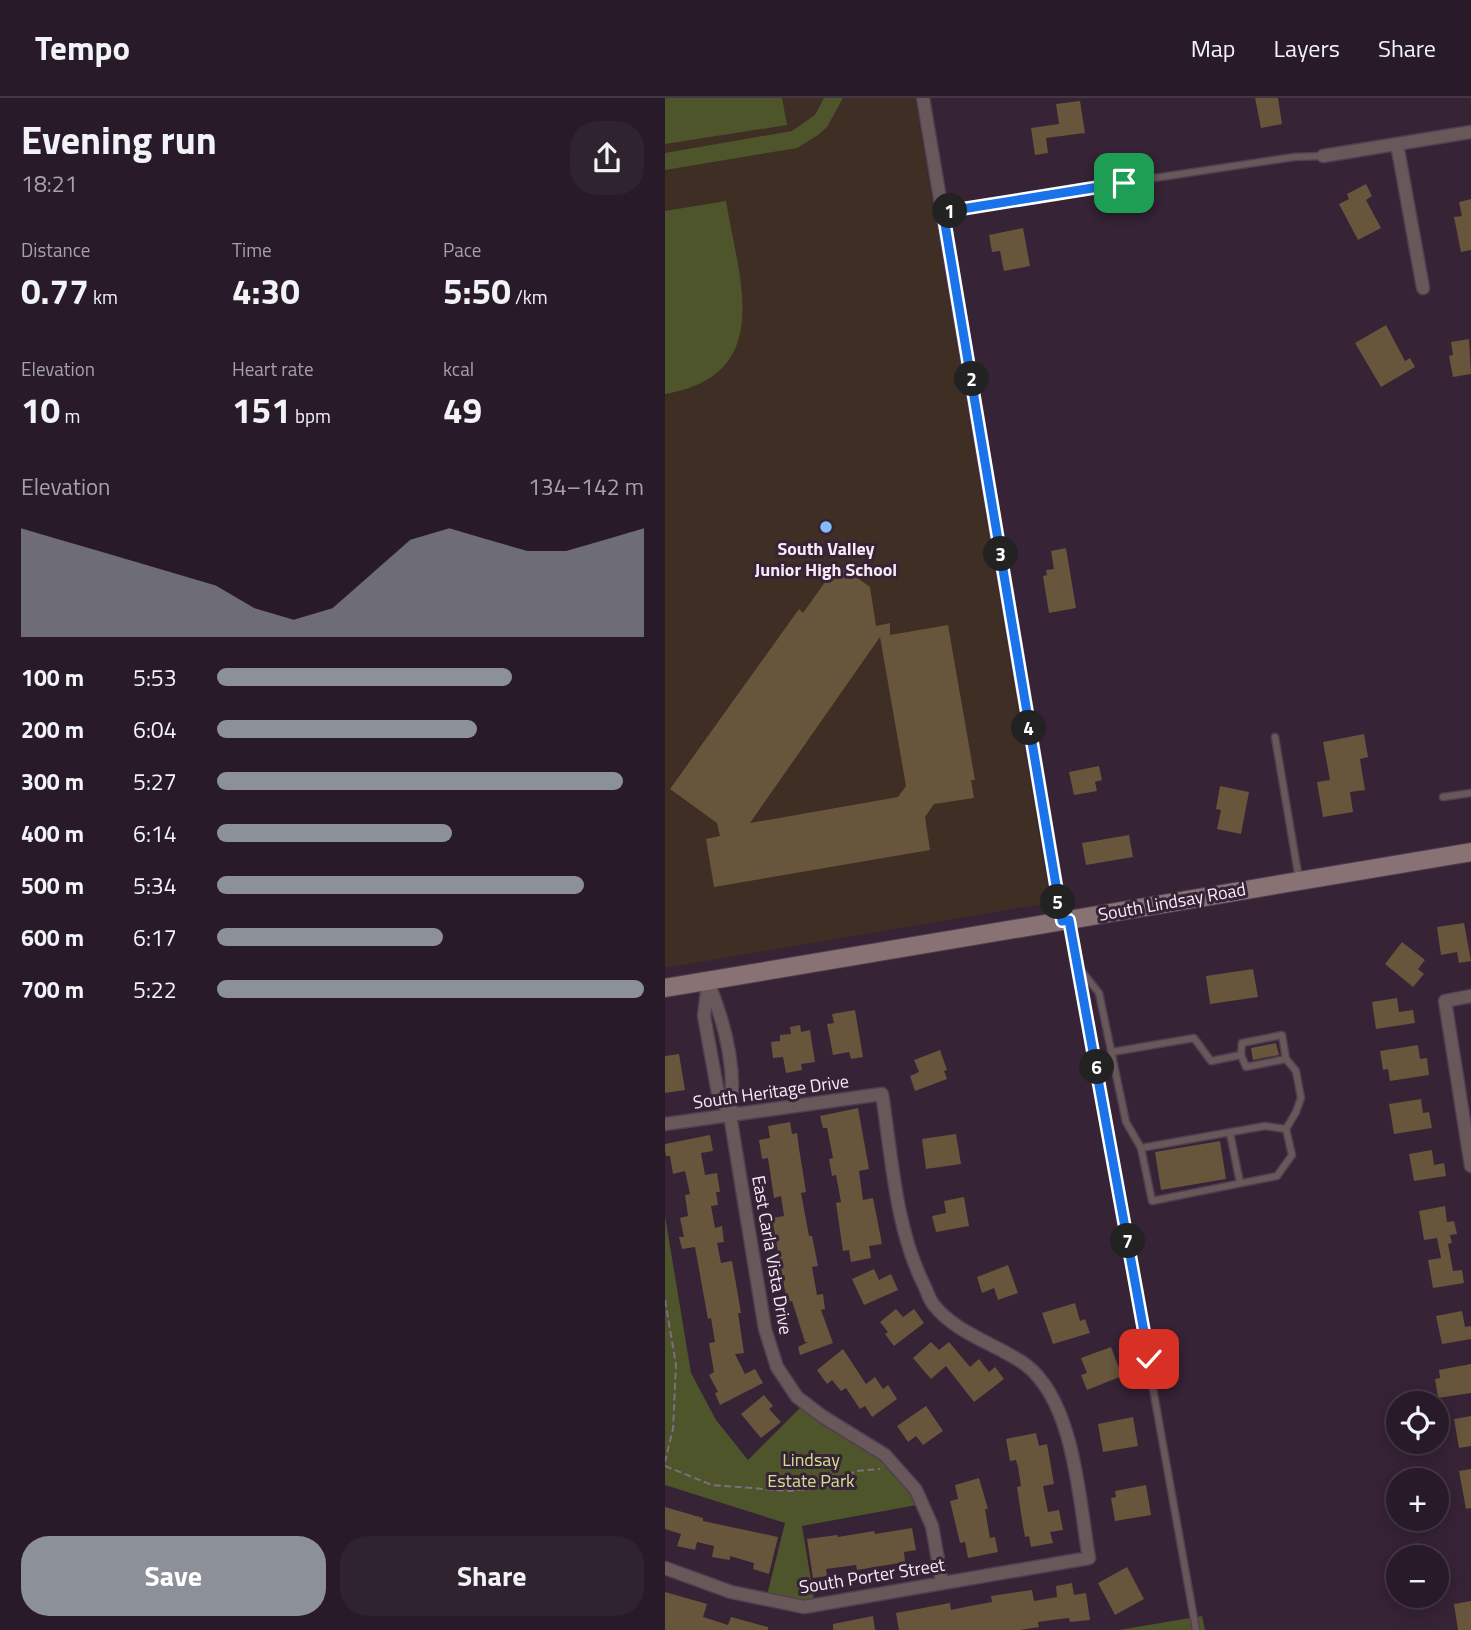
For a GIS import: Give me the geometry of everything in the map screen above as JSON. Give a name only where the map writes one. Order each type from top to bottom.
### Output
[{"type":"main road","name":"South Lindsay Road","points":[[665,988],[1471,852]]},
{"type":"street","points":[[923,98],[1065,920]]},
{"type":"street","points":[[1323,156],[1471,132]]},
{"type":"street","points":[[1397,144],[1423,288]]},
{"type":"street","name":"East Carla Vista Drive","points":[[708,982],[721,1014],[734,1091],[730,1115],[765,1329],[777,1367],[797,1397],[822,1416],[885,1455],[916,1490],[932,1526],[942,1583]]},
{"type":"street","points":[[1471,996],[1445,1001],[1471,1166]]},
{"type":"street","name":"South Heritage Drive","points":[[665,1125],[882,1094],[903,1227],[915,1267],[933,1304],[961,1328],[1027,1366],[1052,1395],[1067,1431],[1089,1558]]},
{"type":"street","name":"South Porter Street","points":[[665,1568],[731,1592],[804,1607],[1089,1558]]},
{"type":"lane","points":[[943,212],[1282,159],[1323,156]]},
{"type":"lane","points":[[1275,737],[1300,881]]},
{"type":"lane","points":[[1443,797],[1471,793]]},
{"type":"lane","points":[[1065,920],[1078,968],[1196,1630]]},
{"type":"lane","points":[[1078,968],[1099,993],[1126,1122],[1141,1148],[1152,1200],[1277,1176],[1292,1156],[1286,1129],[1301,1098],[1296,1071],[1286,1059],[1282,1035],[1242,1043],[1241,1055],[1246,1067],[1286,1059]]},
{"type":"lane","points":[[1112,1052],[1194,1038],[1212,1061],[1241,1055]]},
{"type":"lane","points":[[1141,1148],[1265,1126],[1286,1129]]},
{"type":"lane","points":[[1230,1133],[1240,1183]]},
{"type":"path","points":[[665,1300],[676,1365],[673,1429],[666,1446],[665,1464],[712,1485],[790,1491],[815,1488],[865,1469],[881,1469],[892,1462]]},
{"type":"shaded area","name":"South Valley Junior High School","points":[[665,98],[915,98],[1048,889],[1041,904],[665,968]]},
{"type":"green space","points":[[665,98],[782,98],[787,125],[665,144]]},
{"type":"green space","points":[[824,98],[843,98],[827,127],[797,148],[665,170],[665,153],[792,131],[815,115]]},
{"type":"green space","points":[[726,201],[742,292],[742,320],[737,345],[723,367],[700,383],[665,394],[665,211]]},
{"type":"green space","name":"Lindsay Estate Park","points":[[665,1216],[691,1373],[716,1420],[748,1460],[805,1403],[885,1455],[922,1504],[802,1526],[815,1605],[766,1599],[785,1523],[665,1485]]},
{"type":"green space","points":[[1202,1616],[1205,1630],[1119,1630]]},
{"type":"building","points":[[1255,98],[1278,98],[1282,124],[1261,128]]},
{"type":"building","points":[[1080,101],[1085,133],[1046,138],[1048,153],[1035,155],[1031,128],[1059,124],[1056,104]]},
{"type":"building","points":[[1366,184],[1372,196],[1366,200],[1381,228],[1358,240],[1339,204],[1349,199],[1347,194]]},
{"type":"building","points":[[1471,199],[1471,250],[1461,252],[1454,217],[1462,216],[1459,202]]},
{"type":"building","points":[[1023,228],[1030,266],[1004,271],[1000,251],[992,252],[989,235]]},
{"type":"building","points":[[1386,325],[1405,361],[1410,358],[1415,367],[1381,387],[1355,343]]},
{"type":"building","points":[[1469,339],[1471,374],[1453,377],[1449,356],[1453,355],[1451,342]]},
{"type":"building","points":[[1066,548],[1076,608],[1049,613],[1043,576],[1047,575],[1046,570],[1054,569],[1051,551]]},
{"type":"building","points":[[838,564],[870,587],[876,626],[890,623],[890,635],[948,625],[975,780],[971,780],[974,798],[934,804],[925,817],[930,850],[714,887],[706,839],[720,836],[717,823],[670,789],[799,609],[803,613]],"holes":[[[880,637],[906,786],[898,797],[750,823]]]},
{"type":"building","points":[[1364,734],[1368,757],[1360,759],[1365,790],[1350,792],[1353,812],[1323,817],[1317,782],[1330,780],[1323,742]]},
{"type":"building","points":[[1099,766],[1102,780],[1095,782],[1097,791],[1074,795],[1069,772]]},
{"type":"building","points":[[1220,786],[1249,792],[1241,834],[1217,829],[1221,810],[1216,809]]},
{"type":"building","points":[[1129,835],[1133,857],[1086,865],[1082,843]]},
{"type":"building","points":[[1464,923],[1471,961],[1459,963],[1457,952],[1441,955],[1437,927]]},
{"type":"building","points":[[1402,942],[1425,960],[1418,969],[1424,974],[1413,987],[1385,964]]},
{"type":"building","points":[[1253,969],[1258,997],[1210,1004],[1206,976]]},
{"type":"building","points":[[1397,998],[1399,1012],[1413,1010],[1415,1023],[1376,1029],[1372,1002]]},
{"type":"building","points":[[855,1010],[863,1057],[851,1059],[849,1052],[833,1055],[827,1024],[834,1023],[832,1014]]},
{"type":"building","points":[[800,1025],[801,1032],[810,1030],[815,1062],[801,1064],[802,1070],[786,1073],[783,1057],[773,1058],[771,1042],[780,1041],[780,1035],[791,1034],[790,1027]]},
{"type":"building","points":[[1276,1043],[1279,1055],[1253,1060],[1251,1048]]},
{"type":"building","points":[[1418,1045],[1420,1059],[1427,1058],[1429,1075],[1390,1081],[1388,1069],[1383,1070],[1380,1051]]},
{"type":"building","points":[[940,1050],[947,1070],[944,1071],[947,1079],[915,1091],[910,1076],[919,1072],[914,1060]]},
{"type":"building","points":[[679,1054],[685,1090],[665,1093],[665,1056]]},
{"type":"building","points":[[1421,1099],[1423,1113],[1429,1112],[1432,1128],[1394,1134],[1389,1104]]},
{"type":"building","points":[[858,1108],[869,1169],[859,1171],[863,1200],[873,1198],[882,1244],[869,1246],[871,1258],[851,1262],[849,1250],[843,1251],[836,1203],[841,1202],[836,1175],[832,1176],[829,1159],[833,1158],[827,1128],[823,1128],[820,1116]]},
{"type":"building","points":[[790,1122],[792,1134],[797,1133],[806,1192],[801,1193],[818,1266],[812,1267],[817,1295],[823,1294],[825,1309],[821,1310],[833,1343],[800,1355],[798,1347],[808,1342],[805,1342],[792,1301],[787,1302],[772,1218],[784,1216],[781,1196],[774,1198],[768,1158],[762,1159],[759,1140],[770,1138],[768,1126]]},
{"type":"building","points":[[956,1134],[961,1164],[926,1169],[922,1139]]},
{"type":"building","points":[[710,1135],[713,1151],[701,1153],[705,1175],[717,1173],[720,1192],[716,1192],[718,1205],[711,1206],[715,1228],[722,1226],[724,1242],[717,1243],[721,1263],[732,1261],[741,1313],[738,1313],[744,1353],[735,1354],[745,1374],[755,1369],[763,1383],[720,1405],[715,1393],[718,1392],[709,1375],[714,1372],[709,1343],[715,1342],[711,1318],[708,1319],[695,1247],[682,1249],[679,1237],[684,1237],[680,1218],[688,1216],[685,1195],[690,1194],[685,1171],[673,1174],[670,1156],[666,1156],[665,1151],[665,1144]]},
{"type":"building","points":[[1220,1141],[1226,1179],[1161,1190],[1155,1152]]},
{"type":"building","points":[[1432,1150],[1434,1165],[1444,1163],[1446,1176],[1414,1181],[1409,1154]]},
{"type":"building","points":[[964,1197],[969,1226],[936,1232],[932,1216],[946,1213],[944,1201]]},
{"type":"building","points":[[1445,1206],[1447,1222],[1454,1221],[1457,1234],[1450,1235],[1452,1243],[1448,1244],[1453,1271],[1462,1270],[1464,1283],[1433,1288],[1428,1260],[1441,1258],[1437,1238],[1424,1240],[1419,1211]]},
{"type":"building","points":[[1008,1265],[1018,1293],[998,1300],[994,1288],[982,1293],[977,1277]]},
{"type":"building","points":[[874,1269],[879,1280],[891,1274],[898,1290],[864,1305],[852,1279]]},
{"type":"building","points":[[1075,1303],[1080,1321],[1085,1319],[1090,1333],[1053,1344],[1042,1313]]},
{"type":"building","points":[[896,1309],[903,1317],[914,1309],[924,1323],[894,1346],[880,1322]]},
{"type":"building","points":[[1462,1311],[1465,1327],[1471,1326],[1471,1339],[1442,1344],[1436,1316]]},
{"type":"building","points":[[931,1342],[939,1350],[949,1342],[970,1367],[979,1359],[989,1372],[995,1367],[1004,1379],[974,1402],[946,1366],[931,1379],[913,1358]]},
{"type":"building","points":[[1111,1347],[1122,1376],[1087,1390],[1081,1375],[1087,1373],[1081,1358]]},
{"type":"building","points":[[843,1349],[866,1384],[875,1377],[883,1389],[888,1385],[897,1399],[872,1417],[865,1406],[860,1409],[846,1388],[841,1391],[832,1380],[827,1384],[817,1370]]},
{"type":"building","points":[[1471,1364],[1471,1393],[1449,1396],[1449,1391],[1437,1391],[1435,1379],[1440,1378],[1439,1370]]},
{"type":"building","points":[[764,1395],[773,1406],[769,1409],[781,1422],[761,1438],[741,1414]]},
{"type":"building","points":[[926,1406],[943,1431],[923,1445],[916,1436],[908,1442],[897,1426]]},
{"type":"building","points":[[1471,1416],[1471,1446],[1459,1448],[1454,1419]]},
{"type":"building","points":[[1133,1417],[1138,1446],[1103,1452],[1098,1424]]},
{"type":"building","points":[[1036,1433],[1039,1446],[1047,1444],[1054,1484],[1043,1486],[1048,1512],[1059,1510],[1063,1530],[1050,1532],[1053,1543],[1031,1547],[1029,1536],[1025,1537],[1022,1520],[1017,1487],[1021,1486],[1018,1467],[1016,1460],[1010,1461],[1006,1439]]},
{"type":"building","points":[[1471,1469],[1471,1508],[1466,1509],[1459,1471]]},
{"type":"building","points":[[979,1478],[988,1509],[985,1509],[990,1538],[995,1537],[998,1552],[968,1558],[965,1542],[960,1543],[950,1501],[958,1499],[955,1485]]},
{"type":"building","points":[[1146,1485],[1151,1515],[1115,1521],[1111,1498],[1116,1497],[1115,1491]]},
{"type":"building","points":[[665,1507],[703,1518],[703,1521],[778,1537],[769,1574],[753,1569],[754,1563],[730,1556],[730,1560],[712,1557],[714,1546],[697,1542],[695,1550],[677,1546],[681,1534],[665,1529]]},
{"type":"building","points":[[912,1528],[916,1550],[904,1552],[905,1562],[857,1570],[856,1565],[826,1569],[827,1576],[813,1578],[807,1539],[874,1531],[875,1534]]},
{"type":"building","points":[[1127,1567],[1144,1599],[1115,1615],[1098,1583]]},
{"type":"building","points":[[1072,1583],[1074,1595],[1086,1593],[1090,1620],[1070,1622],[1069,1618],[1038,1622],[1039,1627],[1020,1630],[899,1630],[896,1613],[950,1603],[951,1610],[992,1602],[991,1596],[1032,1590],[1034,1601],[1057,1597],[1056,1586]]},
{"type":"building","points":[[665,1592],[707,1604],[703,1617],[728,1625],[731,1617],[768,1627],[768,1630],[665,1630]]},
{"type":"building","points":[[1471,1601],[1471,1630],[1458,1630],[1454,1604]]},
{"type":"building","points":[[873,1616],[875,1630],[833,1630],[833,1624]]},
{"type":"place","name":"South Valley Junior High School","points":[[826,527]]},
{"type":"route","points":[[1124,183],[943,212],[1062,921],[1069,920],[1149,1359]]}]
